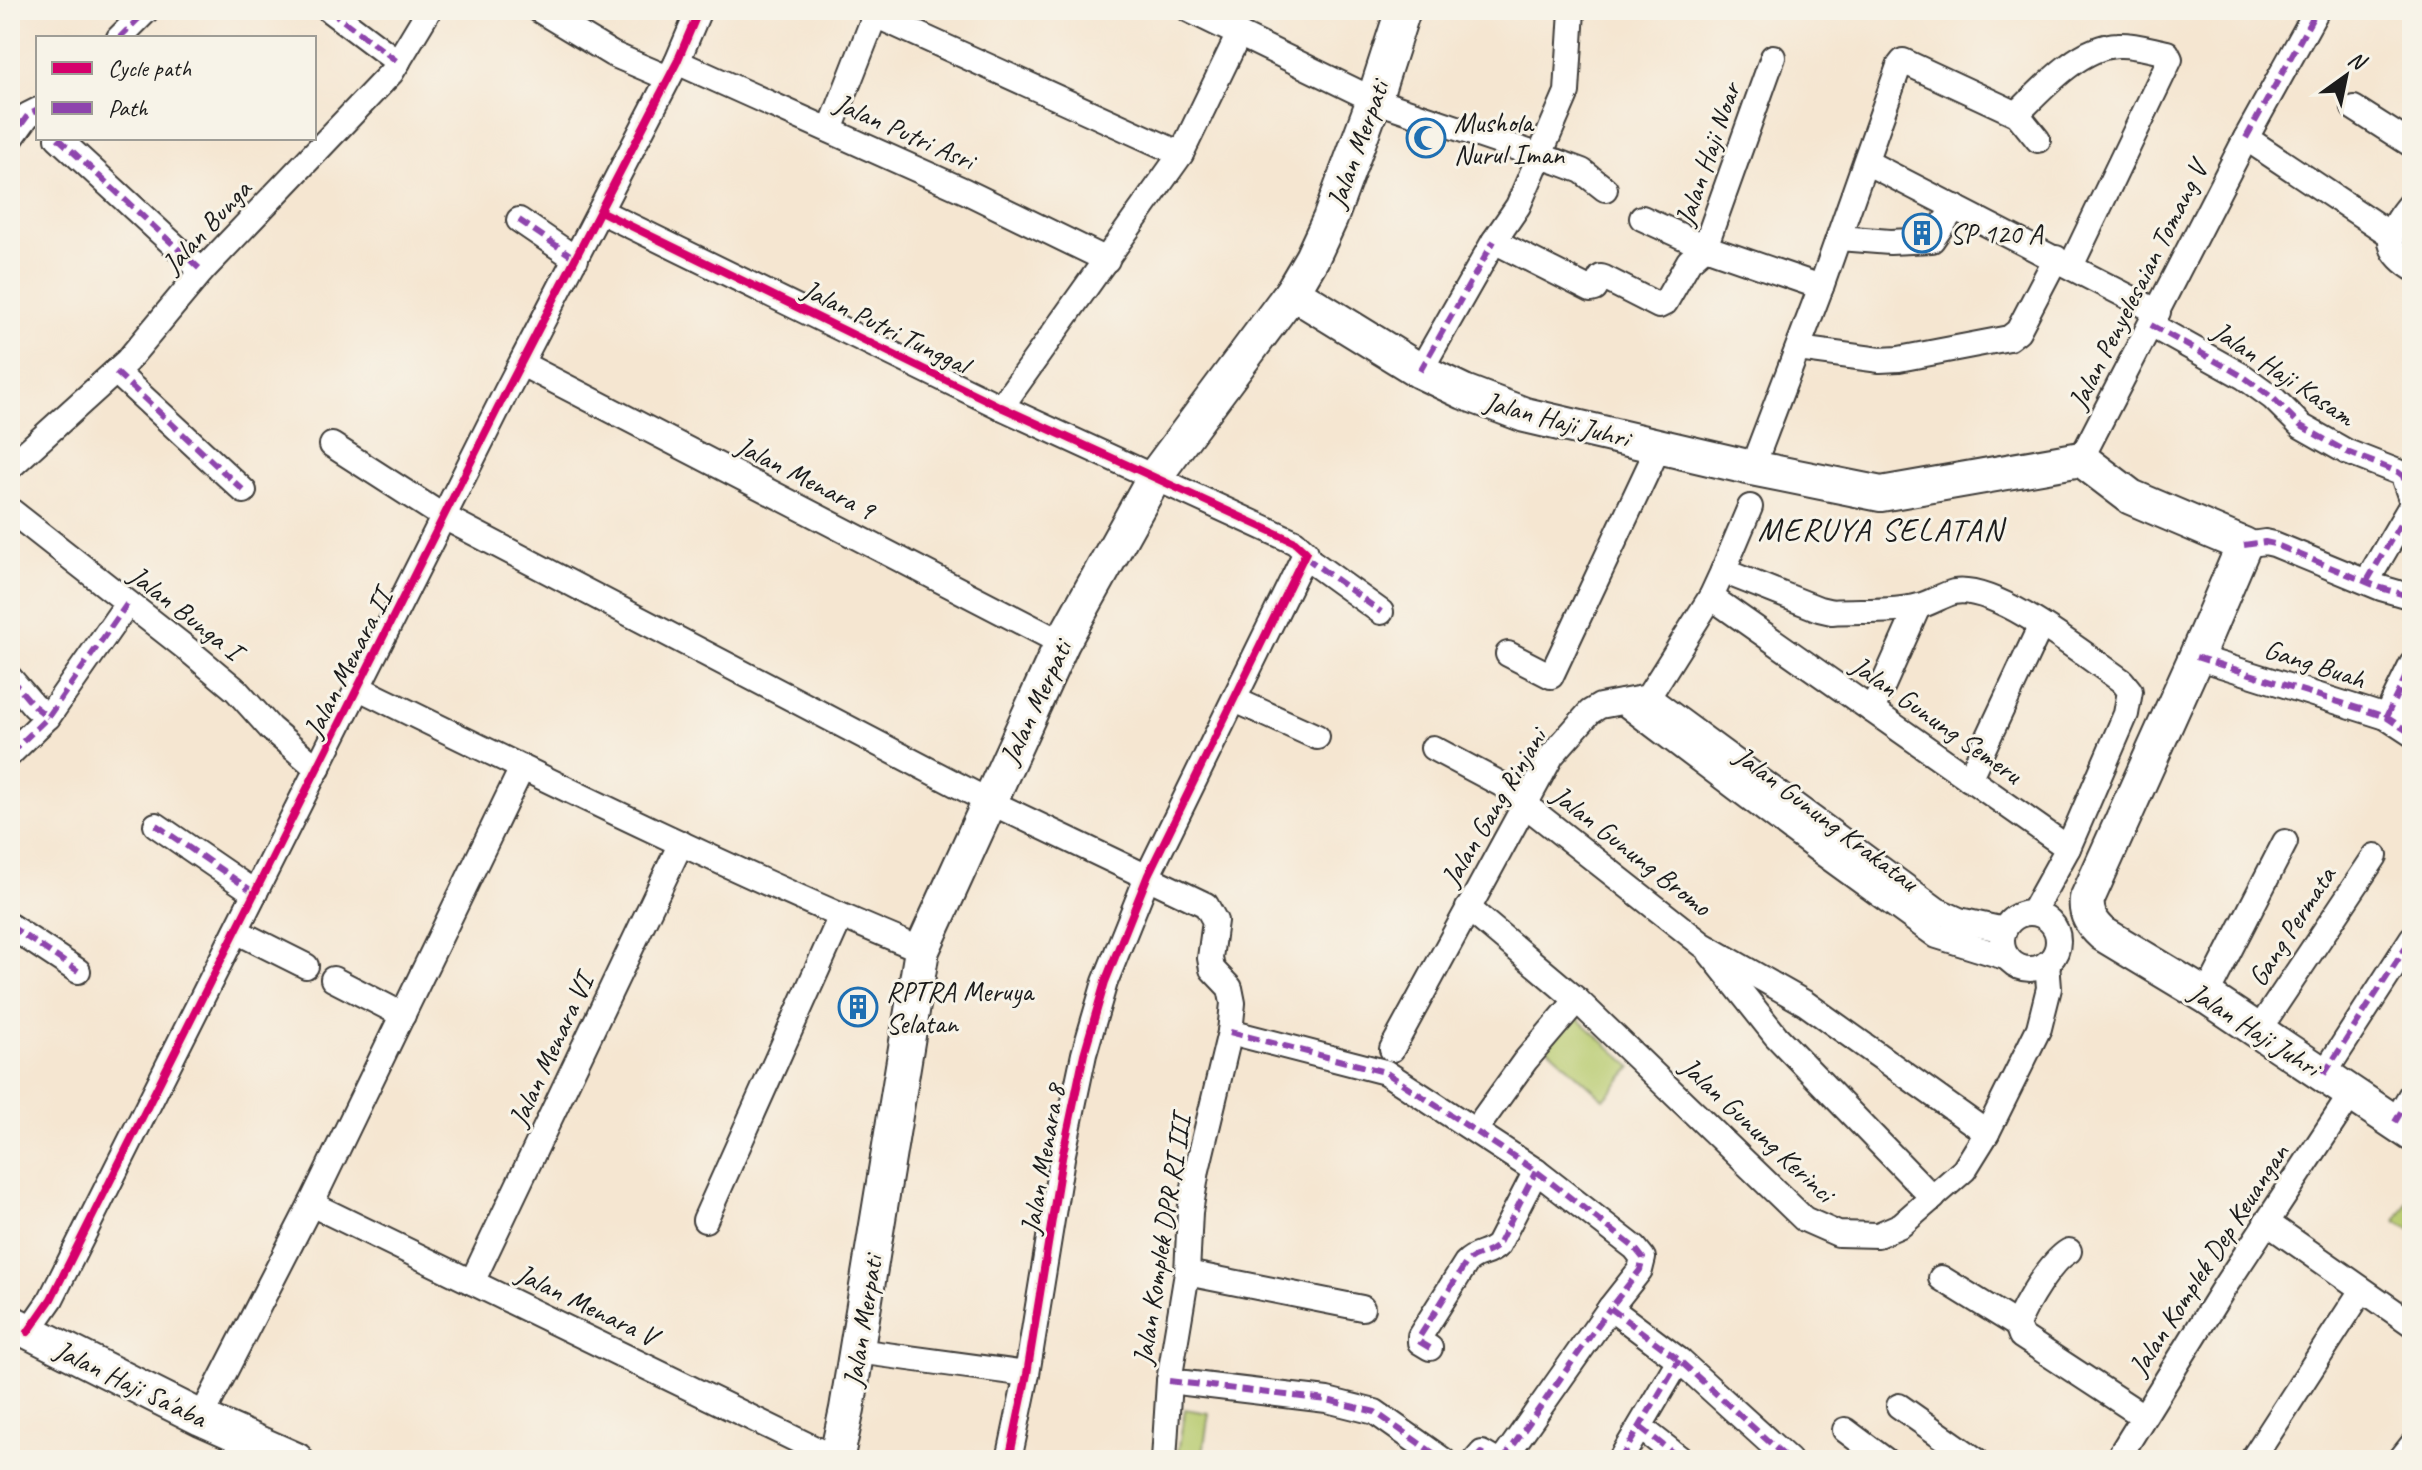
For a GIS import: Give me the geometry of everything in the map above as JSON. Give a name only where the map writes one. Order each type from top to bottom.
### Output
[{"type":"street","points":[[121,36],[147,10]]},
{"type":"street","points":[[329,10],[398,62]]},
{"type":"street","name":"Jalan Bunga","points":[[15,453],[116,372],[202,271],[391,73],[429,10]]},
{"type":"street","name":"Jalan Putri Asri","points":[[539,10],[612,54],[673,70],[830,130],[1107,260]]},
{"type":"street","name":"Jalan Menara II","points":[[19,1327],[51,1299],[444,517],[673,70],[699,10]]},
{"type":"street","points":[[1189,10],[1374,100],[1582,171],[1605,189]]},
{"type":"street","name":"Jalan Merpati","points":[[836,1460],[857,1351],[922,950],[1062,643],[1155,476],[1292,292],[1330,219],[1403,10]]},
{"type":"street","points":[[1420,371],[1494,241],[1518,206],[1567,92],[1572,10]]},
{"type":"street","name":"Jalan Penyelesaian Tomang V","points":[[2081,459],[2246,138],[2317,10]]},
{"type":"street","points":[[830,130],[876,12],[1181,154]]},
{"type":"street","points":[[1001,407],[1181,154],[1239,34]]},
{"type":"street","points":[[1798,349],[1880,360],[1899,359],[2009,338],[2018,331],[2064,262],[2170,59],[2167,53],[2135,46],[2099,48],[2061,71],[2017,114]]},
{"type":"street","name":"Jalan Haji Noar","points":[[1773,57],[1705,247],[1821,287]]},
{"type":"street","points":[[1752,468],[1903,61],[2017,114],[2038,140]]},
{"type":"street","points":[[2354,108],[2412,145]]},
{"type":"street","points":[[10,140],[28,115],[36,114]]},
{"type":"street","points":[[2246,138],[2391,235]]},
{"type":"street","points":[[60,140],[202,271]]},
{"type":"street","name":"Jalan Haji Kasam","points":[[1866,162],[2064,262],[2244,377],[2273,398],[2301,426],[2347,452],[2398,472],[2403,476],[2412,503]]},
{"type":"street","points":[[2412,201],[2395,224],[2390,242],[2393,254],[2412,268]]},
{"type":"street","points":[[1839,238],[1905,242],[1932,240],[1955,207]]},
{"type":"street","name":"Jalan Putri Tunggal","points":[[600,211],[1001,407],[1295,542],[1303,548],[1305,557],[1381,612]]},
{"type":"street","points":[[1494,241],[1591,290],[1595,289],[1601,277],[1659,306],[1665,303],[1689,261],[1705,247],[1642,218]]},
{"type":"street","points":[[519,220],[576,259]]},
{"type":"street","name":"Jalan Haji Juhri","points":[[1292,292],[1420,371],[1464,392],[1525,415],[1752,468],[1881,494],[2081,459]]},
{"type":"street","name":"Jalan Menara 9","points":[[522,364],[1062,643]]},
{"type":"street","points":[[116,372],[244,491]]},
{"type":"street","points":[[332,445],[444,517],[988,801],[1148,875]]},
{"type":"street","points":[[1508,654],[1551,676],[1659,446]]},
{"type":"street","points":[[2081,459],[2131,497],[2244,545],[2274,544],[2381,588],[2412,597]]},
{"type":"street","points":[[2367,581],[2412,503]]},
{"type":"street","points":[[1648,697],[1711,597],[1750,507]]},
{"type":"street","name":"Jalan Bunga I","points":[[10,510],[236,690],[270,728],[318,769]]},
{"type":"street","points":[[2058,941],[2093,925],[2086,906],[2087,899],[2244,545]]},
{"type":"street","name":"Jalan Menara 8","points":[[1009,1460],[1027,1374],[1062,1158],[1084,1054],[1105,982],[1148,875],[1305,557]]},
{"type":"street","points":[[1723,571],[1826,611],[1918,607],[1954,592],[1993,598],[2041,625],[2122,681],[2130,691],[2126,714],[2068,848],[2032,913]]},
{"type":"street","name":"Jalan Gunung Semeru","points":[[1711,597],[2068,848]]},
{"type":"street","points":[[10,754],[48,717],[127,604]]},
{"type":"street","points":[[1872,710],[1918,607]]},
{"type":"street","points":[[1969,779],[2041,625]]},
{"type":"street","name":"Gang Buah","points":[[2196,657],[2386,717],[2412,734]]},
{"type":"street","points":[[2386,717],[2412,664]]},
{"type":"street","points":[[10,678],[48,717]]},
{"type":"street","points":[[359,688],[681,843],[922,950]]},
{"type":"street","name":"Jalan Gang Rinjani","points":[[1392,1049],[1552,755],[1590,712],[1600,706],[1648,697]]},
{"type":"street","name":"Jalan Gunung Krakatau","points":[[1648,697],[1937,936],[2008,958]]},
{"type":"street","points":[[1235,700],[1317,737]]},
{"type":"street","name":"Jalan Gunung Krakatau","points":[[1623,702],[1822,840],[1937,910],[1959,920],[2004,930]]},
{"type":"street","name":"Jalan Gunung Bromo","points":[[1433,748],[1525,801],[1703,945],[1805,1003],[1987,1133]]},
{"type":"street","points":[[201,1418],[311,1204],[522,768]]},
{"type":"street","points":[[156,825],[255,893]]},
{"type":"street","points":[[2206,996],[2285,842]]},
{"type":"street","name":"Jalan Menara VI","points":[[472,1282],[681,843]]},
{"type":"street","name":"Gang Permata","points":[[2258,1031],[2375,856]]},
{"type":"street","name":"Jalan Komplek DPR RI III","points":[[1148,875],[1206,905],[1211,911],[1215,921],[1210,958],[1212,969],[1230,988],[1233,1003],[1230,1032],[1190,1212],[1187,1273],[1169,1381],[1164,1460]]},
{"type":"street","name":"Jalan Gunung Kerinci","points":[[1468,908],[1577,1000],[1804,1219],[1838,1234],[1878,1235],[1901,1225],[1964,1170],[1987,1133],[2039,1028],[2049,988],[2047,963]]},
{"type":"street","points":[[2032,913],[2047,919],[2057,933],[2057,950],[2047,963],[2026,969],[2008,958],[2003,949],[2004,930],[2015,917],[2032,913]]},
{"type":"street","points":[[705,1220],[841,916]]},
{"type":"street","name":"Jalan Haji Juhri","points":[[2093,925],[2206,996],[2403,1128]]},
{"type":"street","points":[[10,926],[78,971]]},
{"type":"street","points":[[236,931],[306,966]]},
{"type":"street","points":[[2324,1074],[2412,938]]},
{"type":"street","name":"Jalan Gunung Bromo","points":[[1703,945],[1776,1036],[1933,1198]]},
{"type":"street","points":[[333,979],[403,1015]]},
{"type":"street","points":[[1484,1118],[1525,1061],[1577,1000]]},
{"type":"street","points":[[1776,1036],[1805,1003]]},
{"type":"street","points":[[1230,1032],[1385,1072],[1536,1171],[1640,1252],[1643,1263],[1640,1270],[1503,1460]]},
{"type":"street","name":"Jalan Komplek Dep Keuangan","points":[[2117,1460],[2266,1222],[2352,1093]]},
{"type":"street","points":[[2403,1128],[2412,1093]]},
{"type":"street","points":[[1430,1348],[1420,1342],[1420,1336],[1472,1256],[1491,1253],[1498,1245],[1536,1171]]},
{"type":"street","name":"Jalan Menara V","points":[[311,1204],[836,1460]]},
{"type":"street","points":[[2266,1222],[2412,1324]]},
{"type":"street","points":[[2017,1325],[2021,1313],[2056,1261],[2069,1251]]},
{"type":"street","points":[[1187,1273],[1362,1308]]},
{"type":"street","points":[[1941,1278],[2017,1325],[2021,1336],[2143,1416]]},
{"type":"street","points":[[2252,1460],[2362,1290]]},
{"type":"street","points":[[1610,1308],[1679,1360],[1789,1460]]},
{"type":"street","name":"Jalan Haji Sa'aba","points":[[19,1327],[201,1418],[296,1460]]},
{"type":"street","points":[[857,1351],[1027,1374]]},
{"type":"street","points":[[1620,1460],[1679,1360]]},
{"type":"street","points":[[1169,1381],[1327,1400],[1375,1412],[1443,1460]]},
{"type":"street","points":[[1899,1406],[1976,1460]]},
{"type":"street","points":[[1640,1427],[1682,1460]]},
{"type":"street","points":[[1845,1430],[1885,1460]]},
{"type":"street","points":[[2400,1460],[2412,1445]]},
{"type":"street","points":[[1476,1460],[1482,1453],[1494,1460]]},
{"type":"green space","points":[[1573,1014],[1632,1067],[1604,1099],[1544,1045]]},
{"type":"green space","points":[[2412,1193],[2412,1230],[2396,1221]]},
{"type":"green space","points":[[1185,1409],[1209,1413],[1202,1460],[1177,1458]]},
{"type":"marked path","points":[[121,36],[147,10]]},
{"type":"marked path","points":[[329,10],[398,62]]},
{"type":"marked path","points":[[2246,138],[2317,10]]},
{"type":"marked path","points":[[10,140],[28,115],[36,111]]},
{"type":"marked path","points":[[60,140],[202,271]]},
{"type":"marked path","points":[[519,220],[576,259]]},
{"type":"marked path","points":[[1420,371],[1494,241]]},
{"type":"marked path","points":[[2151,325],[2244,377],[2273,398],[2301,426],[2347,452],[2398,472],[2403,476],[2412,502]]},
{"type":"marked path","points":[[116,372],[244,491]]},
{"type":"marked path","points":[[2367,581],[2412,504]]},
{"type":"marked path","points":[[2244,545],[2274,544],[2381,588],[2412,597]]},
{"type":"marked path","points":[[1305,557],[1381,612]]},
{"type":"marked path","points":[[10,754],[48,717],[127,604]]},
{"type":"marked path","points":[[2196,657],[2386,717],[2412,734]]},
{"type":"marked path","points":[[2386,717],[2412,664]]},
{"type":"marked path","points":[[10,678],[48,717]]},
{"type":"marked path","points":[[156,825],[255,893]]},
{"type":"marked path","points":[[10,926],[78,971]]},
{"type":"marked path","points":[[2324,1074],[2412,938]]},
{"type":"marked path","points":[[1230,1032],[1385,1072],[1536,1171],[1635,1248],[1643,1258],[1640,1270],[1610,1308],[1679,1360],[1789,1460]]},
{"type":"marked path","points":[[2395,1122],[2412,1093]]},
{"type":"marked path","points":[[1430,1348],[1420,1342],[1420,1336],[1466,1263],[1498,1245],[1536,1171]]},
{"type":"marked path","points":[[1503,1460],[1610,1308]]},
{"type":"marked path","points":[[1620,1460],[1679,1360]]},
{"type":"marked path","points":[[1169,1381],[1327,1400],[1375,1412],[1443,1460]]},
{"type":"marked path","points":[[1640,1427],[1682,1460]]},
{"type":"marked path","points":[[1476,1460],[1482,1453],[1494,1460]]},
{"type":"cycle path","points":[[28,1332],[51,1299],[506,392],[677,62],[699,10]]},
{"type":"cycle path","points":[[600,211],[1001,407],[1295,542],[1306,552],[1148,875],[1105,982],[1084,1054],[1062,1158],[1027,1374],[1009,1460]]},
{"type":"place","name":"Mushola Nurul Iman","points":[[1426,138]]},
{"type":"place","name":"SP 120 A","points":[[1922,233]]},
{"type":"place","name":"RPTRA Meruya Selatan","points":[[858,1007]]},
{"type":"district","name":"MERUYA SELATAN","points":[[1881,529]]}]
